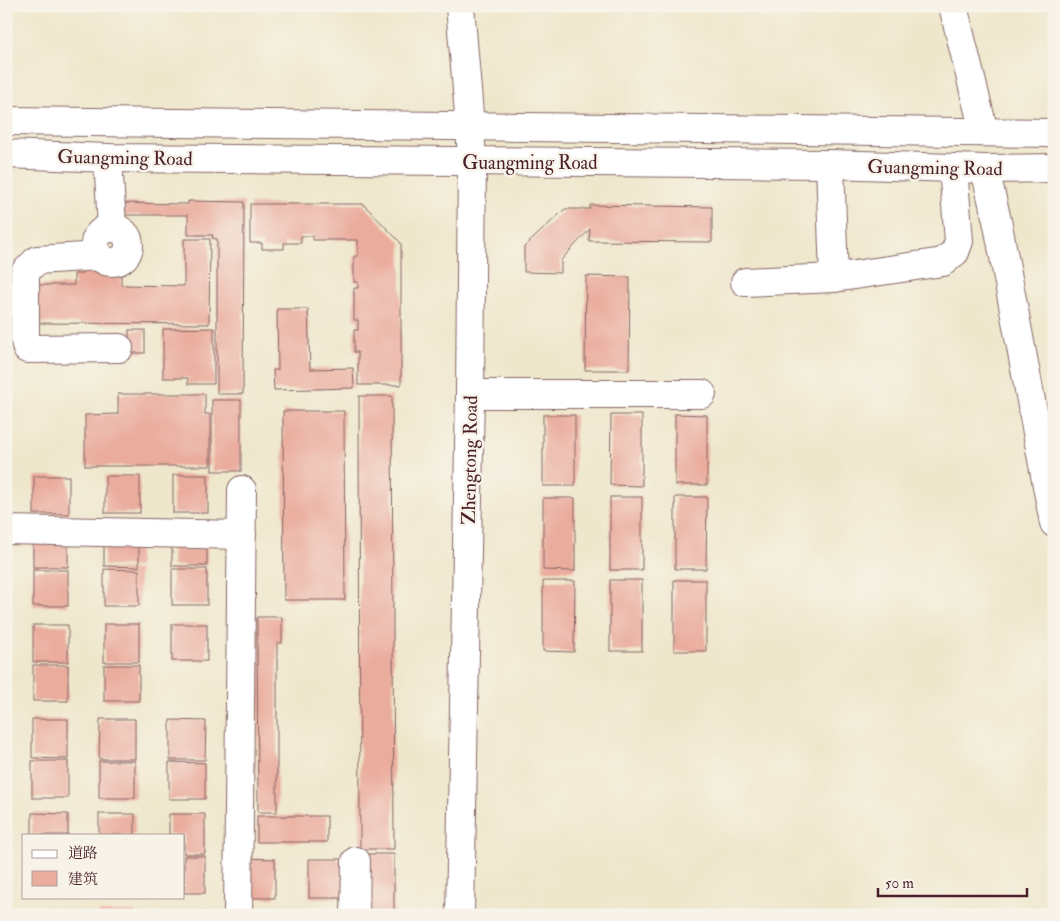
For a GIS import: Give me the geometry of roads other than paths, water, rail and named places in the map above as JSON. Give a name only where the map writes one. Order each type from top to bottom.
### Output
[{"type":"main road","name":"Zhengtong Road","points":[[460,6],[472,161],[470,394],[460,915]]},
{"type":"main road","points":[[953,6],[984,132]]},
{"type":"main road","name":"Guangming Road","points":[[6,121],[1054,133]]},
{"type":"main road","name":"Guangming Road","points":[[6,154],[108,158],[830,164],[985,169],[1054,168]]},
{"type":"main road","points":[[108,158],[112,228],[122,230],[127,235],[130,241],[128,254],[118,261],[112,262],[99,256],[37,260],[28,267],[26,272],[25,341],[28,348],[119,348]]},
{"type":"main road","points":[[830,164],[834,278]]},
{"type":"main road","points":[[745,282],[834,278],[944,262],[955,252],[959,241],[953,168]]},
{"type":"main road","points":[[985,169],[998,225],[1054,523]]},
{"type":"main road","points":[[470,394],[702,394]]},
{"type":"main road","points":[[238,915],[242,490]]},
{"type":"main road","points":[[6,530],[242,535]]},
{"type":"main road","points":[[355,915],[356,861]]}]
